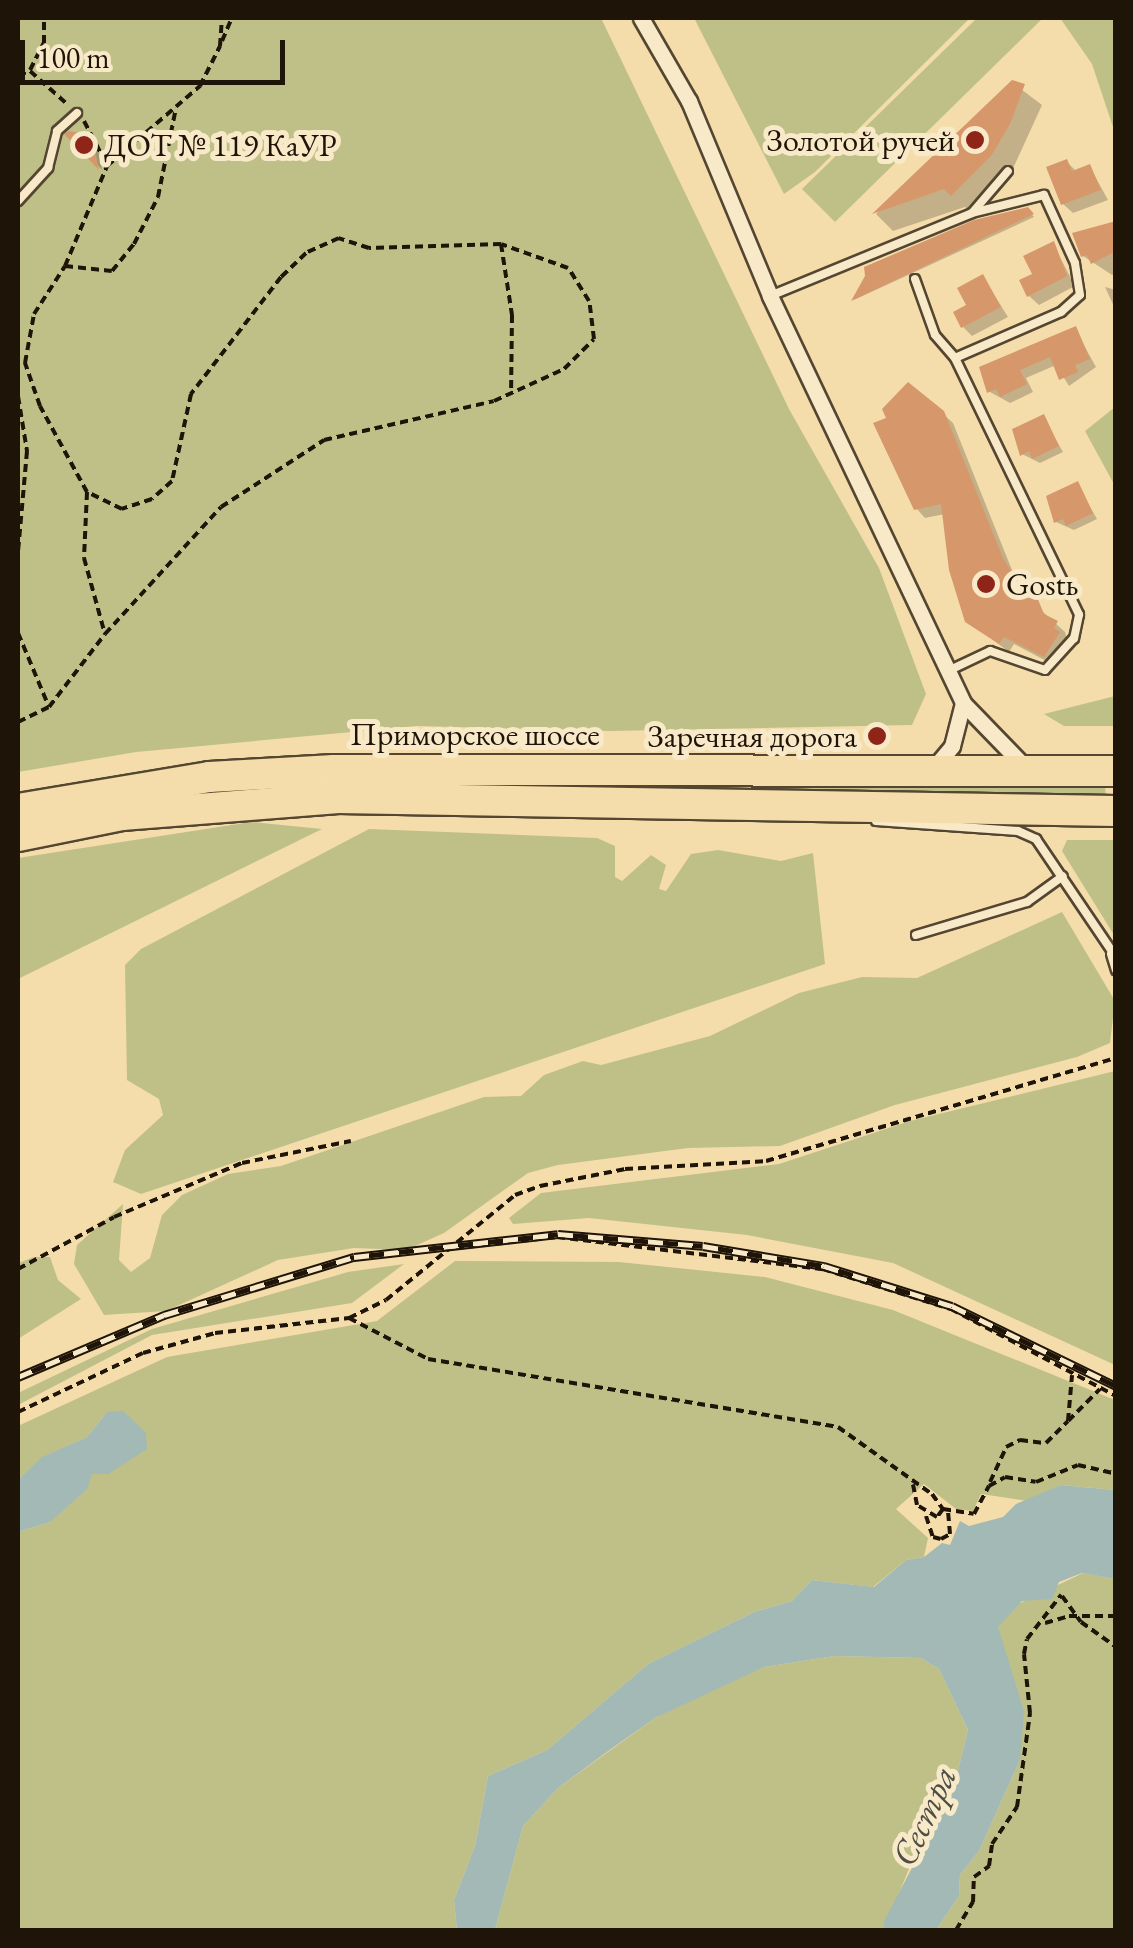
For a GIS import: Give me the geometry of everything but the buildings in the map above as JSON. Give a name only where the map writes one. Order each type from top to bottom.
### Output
[{"type":"highway","name":"Приморское шоссе","points":[[18,809],[208,777],[540,768],[1116,771]]},
{"type":"highway","points":[[539,800],[540,768]]},
{"type":"highway","name":"Приморское шоссе","points":[[18,836],[218,805],[539,800],[1116,811]]},
{"type":"street","points":[[641,18],[689,101],[770,296],[963,703],[994,742],[1031,771]]},
{"type":"street","points":[[931,771],[952,746],[963,703]]},
{"type":"lane","points":[[18,202],[48,168],[58,132],[78,113]]},
{"type":"lane","points":[[972,213],[1008,170]]},
{"type":"lane","points":[[770,296],[972,213],[1044,195],[1075,263],[1080,294],[1061,312],[956,358]]},
{"type":"lane","points":[[915,279],[935,335],[956,358],[1079,615],[1074,638],[1045,670],[990,652],[948,670]]},
{"type":"lane","points":[[783,806],[898,824],[1018,831],[1048,851],[1113,956],[1116,970]]},
{"type":"lane","points":[[916,935],[1027,902],[1064,876]]},
{"type":"path","points":[[18,74],[30,71],[44,44],[44,18]]},
{"type":"path","points":[[220,46],[222,18]]},
{"type":"path","points":[[104,634],[84,558],[87,492],[40,406],[26,363],[34,314],[66,266],[107,166],[200,86],[232,18]]},
{"type":"path","points":[[30,71],[78,113],[97,137],[107,166]]},
{"type":"path","points":[[66,266],[112,271],[134,244],[158,197],[176,104]]},
{"type":"path","points":[[18,722],[49,707],[104,634],[221,507],[324,440],[511,394],[564,370],[594,339],[589,301],[568,268],[501,244],[368,248],[340,238],[306,253],[191,394],[172,481],[152,499],[122,509],[87,492]]},
{"type":"path","points":[[501,244],[512,315],[511,394]]},
{"type":"path","points":[[18,396],[27,450],[18,551]]},
{"type":"path","points":[[18,633],[49,707]]},
{"type":"path","points":[[18,1412],[143,1353],[215,1333],[349,1318],[386,1300],[452,1249],[485,1216],[540,1186],[625,1169],[766,1161],[1116,1058]]},
{"type":"path","points":[[18,1269],[242,1163],[351,1141]]},
{"type":"path","points":[[452,1249],[557,1237],[823,1268],[951,1309],[1116,1396]]},
{"type":"path","points":[[349,1318],[428,1358],[838,1427],[945,1510],[974,1514],[1006,1447],[1020,1440],[1046,1443],[1101,1389]]},
{"type":"path","points":[[1068,1421],[1072,1375]]},
{"type":"path","points":[[989,1486],[1005,1477],[1036,1482],[1078,1464],[1116,1474]]},
{"type":"path","points":[[912,1484],[913,1498],[926,1516],[930,1532],[941,1539],[950,1534],[945,1510]]},
{"type":"path","points":[[926,1516],[937,1517],[945,1510]]},
{"type":"path","points":[[956,1930],[973,1902],[974,1877],[989,1866],[992,1844],[1011,1824],[1022,1790],[1030,1713],[1024,1654],[1058,1605],[1058,1596],[1074,1615],[1116,1647]]},
{"type":"path","points":[[1041,1625],[1074,1615],[1116,1616]]},
{"type":"green space","points":[[18,18],[601,18],[789,409],[879,568],[926,694],[912,725],[610,731],[417,726],[136,752],[18,772]]},
{"type":"green space","points":[[694,18],[970,18],[815,172],[784,194]]},
{"type":"green space","points":[[977,18],[1043,18],[835,222],[802,189]]},
{"type":"green space","points":[[1060,18],[1115,18],[1115,133],[1092,64]]},
{"type":"green space","points":[[1115,407],[1115,486],[1085,431]]},
{"type":"green space","points":[[1115,696],[1115,726],[1064,726],[1044,714]]},
{"type":"green space","points":[[557,779],[1105,787],[1106,797],[558,788]]},
{"type":"green space","points":[[251,822],[322,829],[18,979],[18,858]]},
{"type":"green space","points":[[369,829],[597,838],[615,846],[615,877],[622,881],[651,855],[666,865],[659,889],[666,891],[691,854],[718,850],[781,861],[813,853],[825,964],[141,1194],[113,1182],[125,1150],[163,1115],[159,1099],[127,1080],[125,965],[141,949]]},
{"type":"green space","points":[[1067,840],[1115,840],[1114,935],[1062,851]]},
{"type":"green space","points":[[1062,912],[1115,1001],[1110,1043],[1077,1057],[895,1105],[780,1146],[688,1148],[558,1165],[528,1173],[444,1233],[406,1250],[354,1248],[278,1260],[166,1311],[104,1315],[74,1264],[77,1245],[123,1204],[119,1260],[131,1272],[150,1258],[162,1215],[182,1195],[228,1174],[281,1166],[484,1097],[521,1096],[544,1075],[583,1061],[601,1065],[710,1036],[799,993],[862,977],[917,978]]},
{"type":"green space","points":[[1115,1071],[1115,1365],[893,1263],[747,1235],[589,1218],[513,1224],[509,1218],[541,1193],[779,1164],[910,1121]]},
{"type":"green space","points":[[50,1257],[58,1280],[81,1299],[18,1339],[18,1263]]},
{"type":"green space","points":[[455,1261],[619,1262],[765,1277],[893,1310],[1115,1400],[1115,1490],[1061,1485],[1028,1501],[981,1494],[973,1511],[956,1509],[924,1484],[896,1509],[928,1538],[924,1557],[906,1560],[873,1587],[812,1580],[792,1601],[754,1612],[648,1664],[547,1750],[488,1776],[475,1846],[454,1900],[457,1930],[18,1930],[18,1532],[50,1522],[107,1412],[87,1437],[43,1457],[18,1480],[18,1426],[167,1357],[377,1321]]},
{"type":"green space","points":[[404,1264],[352,1303],[152,1335],[18,1405],[18,1393],[152,1329],[348,1272]]},
{"type":"green space","points":[[1083,1573],[1115,1579],[1115,1930],[936,1930],[959,1896],[960,1875],[979,1851],[1020,1760],[998,1627],[1010,1608]]},
{"type":"green space","points":[[835,1656],[921,1658],[939,1669],[968,1730],[953,1790],[911,1864],[884,1930],[495,1930],[523,1826],[558,1788],[655,1718],[701,1694],[764,1667]]},
{"type":"water","points":[[123,1411],[146,1433],[147,1449],[108,1474],[92,1474],[87,1489],[50,1522],[18,1532],[18,1480],[42,1457],[87,1437],[107,1412]]},
{"type":"water","points":[[1061,1485],[1115,1490],[1115,1579],[1082,1573],[1059,1582],[1052,1599],[1022,1601],[998,1627],[1024,1711],[1020,1760],[979,1851],[960,1875],[959,1896],[936,1930],[884,1930],[884,1921],[953,1790],[968,1730],[939,1669],[921,1658],[835,1656],[764,1667],[655,1718],[611,1749],[558,1788],[523,1826],[495,1930],[457,1930],[454,1900],[475,1846],[488,1776],[547,1750],[648,1664],[754,1612],[792,1601],[812,1580],[874,1587],[906,1560],[924,1557],[942,1543],[950,1545],[960,1521],[969,1526],[1003,1517],[1016,1504]]},
{"type":"railway","points":[[18,1377],[164,1315],[354,1257],[558,1234],[703,1246],[824,1266],[952,1306],[1116,1386]]},
{"type":"place","name":"Золотой ручей","points":[[975,140]]},
{"type":"place","name":"ДОТ № 119 КаУР","points":[[84,145]]},
{"type":"place","name":"Gostь","points":[[986,584]]},
{"type":"place","name":"Заречная дорога","points":[[877,736]]},
{"type":"water label","name":"Сестра","points":[[924,1816]]}]
